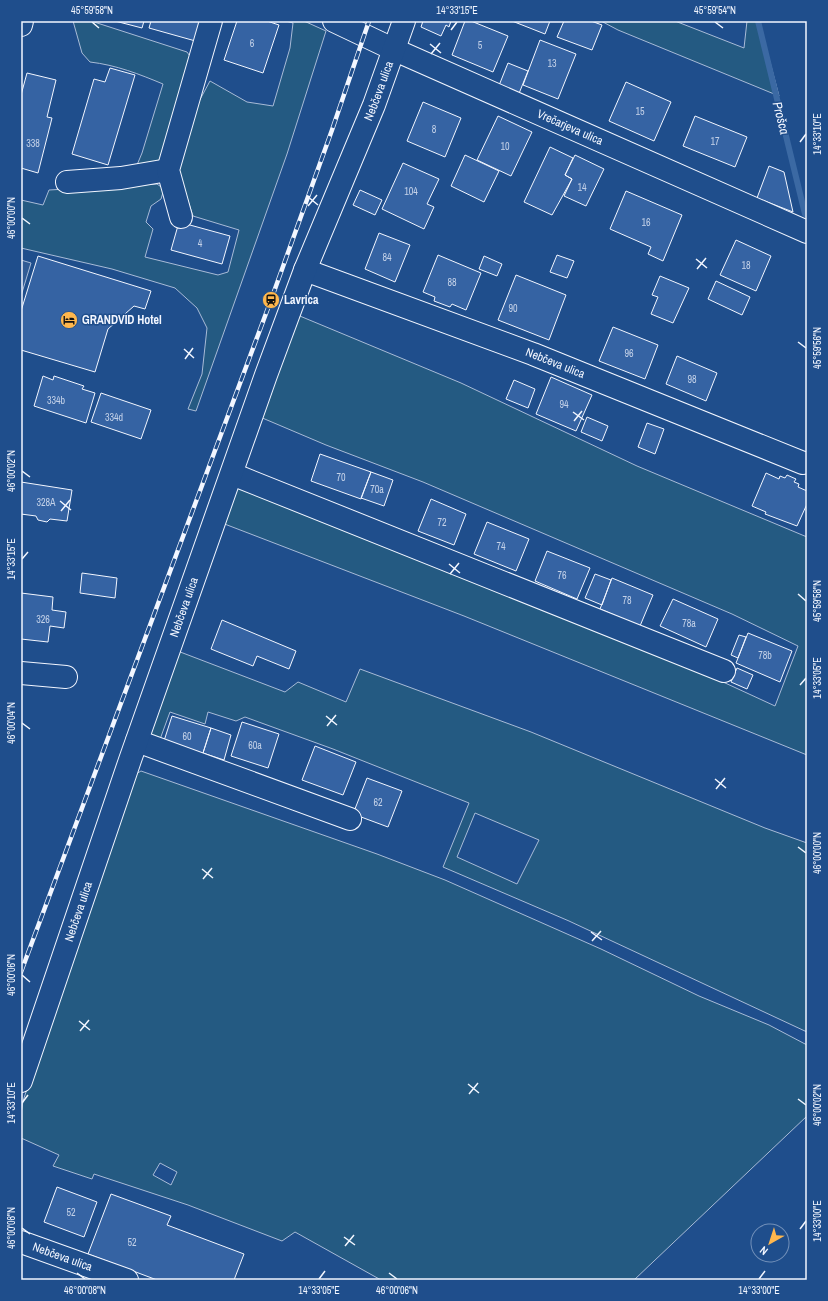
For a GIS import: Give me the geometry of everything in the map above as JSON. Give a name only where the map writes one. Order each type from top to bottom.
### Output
[{"type":"street","points":[[21,25],[22,21]]},
{"type":"street","points":[[180,216],[168,170],[210,21]]},
{"type":"street","name":"Vrečarjeva ulica","points":[[334,21],[395,50],[807,232]]},
{"type":"street","name":"Nebčeva ulica","points":[[21,1081],[137,741],[266,375],[305,270],[374,105],[395,50],[404,21]]},
{"type":"street","points":[[67,182],[120,178],[168,170]]},
{"type":"street","name":"Nebčeva ulica","points":[[305,270],[533,354],[803,463]]},
{"type":"street","points":[[232,474],[724,672]]},
{"type":"street","points":[[21,673],[66,677]]},
{"type":"street","points":[[137,741],[350,819]]},
{"type":"street","name":"Nebčeva ulica","points":[[21,1242],[127,1280]]},
{"type":"shaded area","points":[[73,21],[91,21],[187,52],[194,62],[161,168],[137,165],[163,84],[136,73],[100,63],[90,62],[82,53]]},
{"type":"shaded area","points":[[286,21],[304,21],[326,31],[287,154],[196,411],[188,409],[202,374],[207,328],[197,308],[175,288],[112,269],[21,248],[21,200],[43,205],[49,190],[157,184],[164,189],[161,199],[151,206],[146,222],[153,229],[145,257],[218,275],[228,272],[239,230],[193,216],[178,170],[190,118],[210,81],[247,102],[273,106],[290,48],[293,23]]},
{"type":"shaded area","points":[[601,21],[675,21],[744,48],[747,21],[759,21],[779,96],[618,30]]},
{"type":"shaded area","points":[[21,260],[31,263],[21,296]]},
{"type":"shaded area","points":[[295,314],[461,383],[637,466],[807,537],[807,755],[464,616],[222,523],[237,483],[723,682],[775,706],[798,646],[732,614],[423,482],[326,445],[260,417]]},
{"type":"shaded area","points":[[175,650],[285,692],[298,682],[346,702],[360,669],[531,732],[765,828],[807,843],[807,1032],[569,921],[443,867],[469,803],[333,749],[245,717],[236,721],[208,712],[205,724],[170,712],[159,742],[145,737]],"holes":[[[475,813],[539,840],[517,884],[457,857]]]},
{"type":"shaded area","points":[[141,771],[377,854],[445,880],[601,949],[699,996],[769,1025],[807,1045],[807,1116],[634,1280],[381,1280],[295,1232],[282,1241],[188,1205],[94,1174],[92,1179],[53,1166],[59,1155],[21,1138],[21,1113],[23,1101],[131,777]],"holes":[[[160,1163],[177,1172],[171,1185],[153,1175]]]},
{"type":"building","points":[[115,21],[144,21],[142,28]]},
{"type":"building","points":[[151,21],[204,21],[199,42],[149,28]]},
{"type":"building","points":[[237,21],[267,21],[279,25],[263,73],[224,60]]},
{"type":"building","points":[[423,21],[451,21],[449,27],[446,25],[441,36],[421,27]]},
{"type":"building","points":[[465,21],[471,21],[508,36],[493,72],[452,55]]},
{"type":"building","points":[[512,21],[550,21],[545,34]]},
{"type":"building","points":[[564,21],[591,21],[602,25],[592,50],[557,37]]},
{"type":"building","points":[[540,40],[576,54],[558,99],[523,85]]},
{"type":"building","points":[[508,63],[528,71],[518,96],[498,88]]},
{"type":"building","points":[[110,68],[135,75],[108,165],[72,154],[94,79],[105,82]]},
{"type":"building","points":[[27,73],[56,80],[47,117],[52,118],[38,173],[21,168],[21,95]]},
{"type":"building","points":[[626,82],[671,102],[654,141],[609,121]]},
{"type":"building","points":[[423,102],[461,118],[445,157],[407,141]]},
{"type":"building","points":[[498,116],[532,132],[511,176],[477,160]]},
{"type":"building","points":[[695,116],[747,137],[735,167],[683,146]]},
{"type":"building","points":[[550,147],[573,158],[565,175],[572,179],[552,215],[524,202]]},
{"type":"building","points":[[465,155],[499,171],[484,202],[451,186]]},
{"type":"building","points":[[575,155],[604,169],[586,206],[564,196],[572,179],[565,175]]},
{"type":"building","points":[[403,163],[439,179],[427,204],[434,207],[424,229],[382,209]]},
{"type":"building","points":[[769,166],[784,172],[793,212],[757,198]]},
{"type":"building","points":[[360,190],[382,200],[375,215],[353,205]]},
{"type":"building","points":[[626,191],[682,215],[663,261],[648,254],[651,247],[610,229]]},
{"type":"building","points":[[179,222],[230,236],[222,264],[171,250]]},
{"type":"building","points":[[379,233],[410,245],[395,282],[365,269]]},
{"type":"building","points":[[736,240],[771,256],[756,291],[720,275]]},
{"type":"building","points":[[438,255],[481,273],[466,310],[452,304],[450,307],[434,301],[435,297],[423,292]]},
{"type":"building","points":[[557,255],[574,261],[567,278],[550,272]]},
{"type":"building","name":"GRANDVID Hotel","points":[[38,256],[151,291],[145,309],[134,306],[108,329],[95,372],[21,350],[21,311]]},
{"type":"building","points":[[484,256],[502,264],[497,276],[479,269]]},
{"type":"building","points":[[516,275],[566,295],[549,340],[498,320]]},
{"type":"building","points":[[660,276],[689,288],[673,323],[651,314],[658,297],[652,295]]},
{"type":"building","points":[[716,281],[750,297],[742,315],[708,299]]},
{"type":"building","points":[[613,327],[658,345],[645,379],[599,361]]},
{"type":"building","points":[[677,356],[717,373],[706,401],[666,384]]},
{"type":"building","points":[[43,376],[53,380],[54,376],[84,386],[82,389],[95,393],[86,423],[34,406]]},
{"type":"building","points":[[551,377],[592,395],[576,431],[536,414]]},
{"type":"building","points":[[514,380],[535,389],[528,408],[506,399]]},
{"type":"building","points":[[101,393],[151,410],[141,439],[91,422]]},
{"type":"building","points":[[587,417],[608,426],[602,441],[581,432]]},
{"type":"building","points":[[647,423],[664,429],[655,454],[638,447]]},
{"type":"building","points":[[320,454],[371,472],[361,499],[311,481]]},
{"type":"building","points":[[371,472],[393,480],[384,506],[361,498]]},
{"type":"building","points":[[766,473],[779,479],[780,476],[785,478],[787,475],[796,479],[794,482],[799,484],[798,487],[807,491],[807,504],[797,526],[765,514],[766,512],[752,506]]},
{"type":"building","points":[[21,482],[72,490],[67,521],[50,519],[47,522],[38,520],[36,516],[21,514]]},
{"type":"building","points":[[431,499],[466,514],[454,545],[418,531]]},
{"type":"building","points":[[487,522],[529,539],[516,571],[474,554]]},
{"type":"building","points":[[547,551],[590,568],[577,599],[535,581]]},
{"type":"building","points":[[82,573],[117,578],[115,598],[80,593]]},
{"type":"building","points":[[595,574],[611,580],[602,605],[585,598]]},
{"type":"building","points":[[612,578],[653,595],[640,626],[600,609]]},
{"type":"building","points":[[21,593],[53,597],[52,610],[66,612],[64,628],[50,626],[48,642],[21,639]]},
{"type":"building","points":[[673,599],[718,619],[706,647],[660,626]]},
{"type":"building","points":[[222,620],[296,651],[289,669],[257,656],[253,666],[211,649]]},
{"type":"building","points":[[748,633],[792,651],[780,682],[736,663]]},
{"type":"building","points":[[739,635],[746,637],[738,658],[731,655]]},
{"type":"building","points":[[737,668],[753,675],[747,689],[731,682]]},
{"type":"building","points":[[172,716],[211,728],[202,756],[163,744]]},
{"type":"building","points":[[242,722],[279,734],[268,768],[231,756]]},
{"type":"building","points":[[211,728],[231,735],[224,760],[203,753]]},
{"type":"building","points":[[315,746],[356,762],[343,795],[302,780]]},
{"type":"building","points":[[367,778],[402,791],[388,827],[353,814]]},
{"type":"building","points":[[57,1187],[97,1202],[84,1237],[44,1222]]},
{"type":"building","points":[[111,1194],[171,1216],[167,1225],[244,1254],[234,1280],[157,1280],[88,1254]]},
{"type":"waterway","name":"Prošca","points":[[758,21],[805,214]]},
{"type":"railway","points":[[21,972],[271,300],[332,130],[369,21]]},
{"type":"place","name":"Lavrica","points":[[271,300]]},
{"type":"place","name":"GRANDVID Hotel","points":[[69,320]]}]
